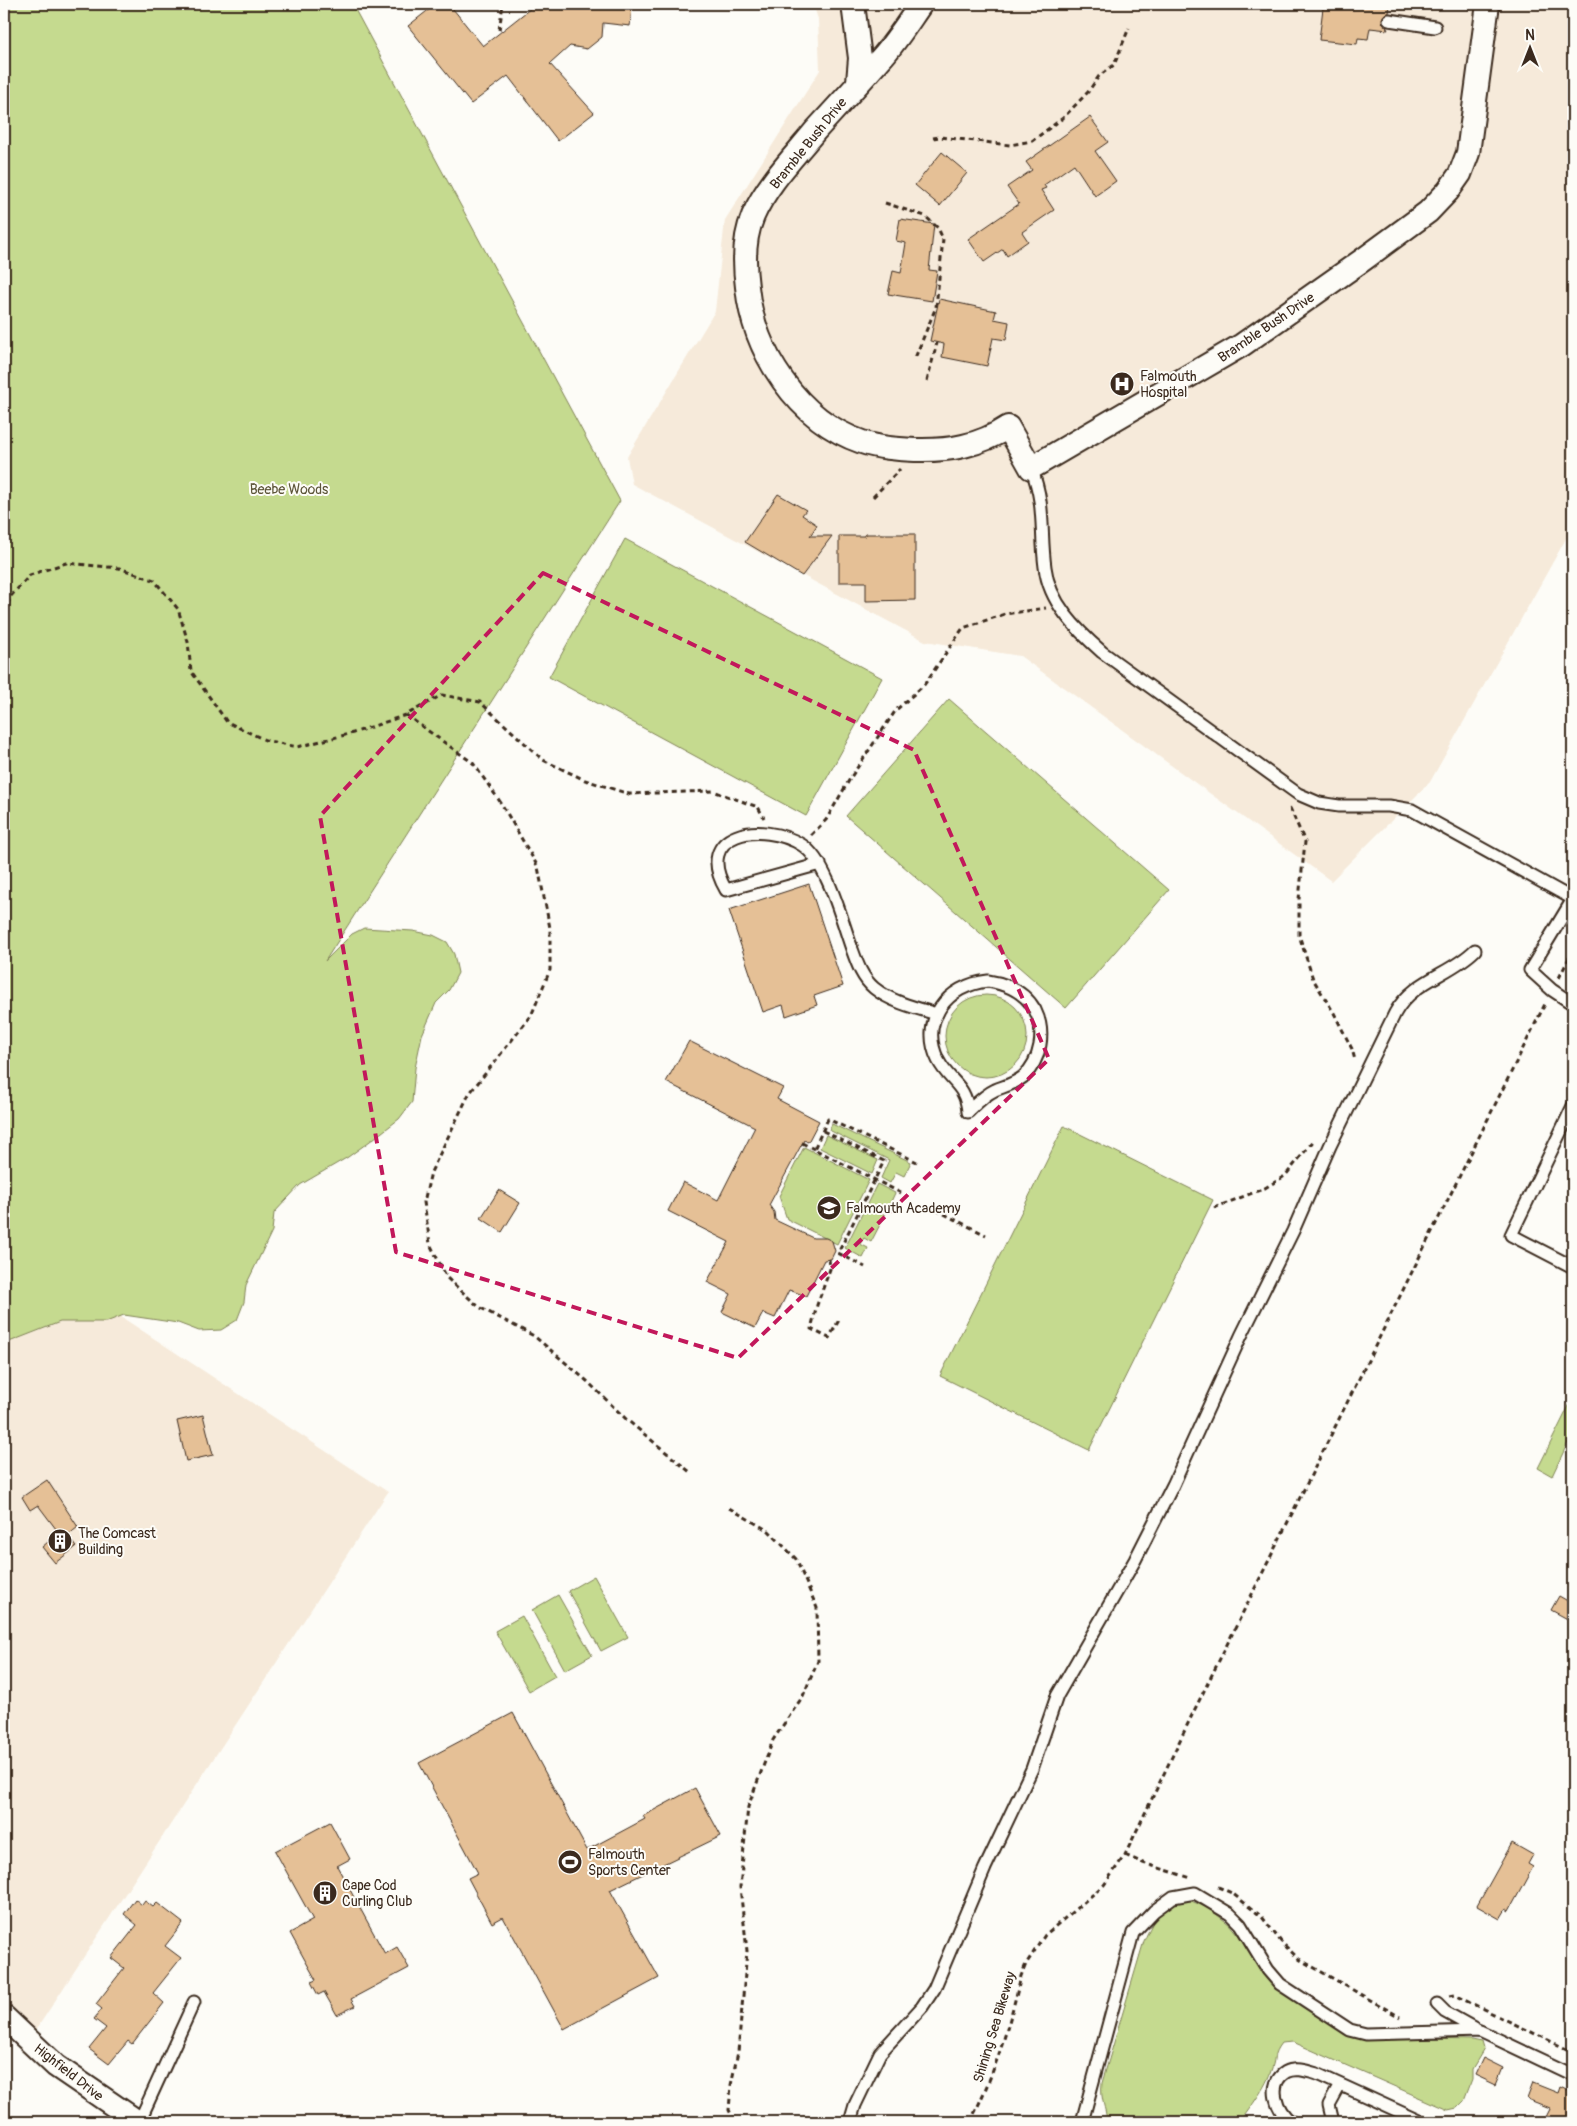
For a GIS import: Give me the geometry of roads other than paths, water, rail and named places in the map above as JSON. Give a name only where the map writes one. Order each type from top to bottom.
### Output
[{"type":"street","points":[[854,4],[860,58],[858,82]]},
{"type":"street","name":"Bramble Bush Drive","points":[[921,4],[884,54],[782,170],[752,217],[746,245],[745,272],[749,311],[770,362],[794,395],[817,418],[848,436],[879,446],[931,451],[970,446],[992,437],[1008,427],[1031,468],[1242,345],[1428,212],[1448,191],[1465,164],[1481,65],[1488,4]]},
{"type":"street","name":"Highfield Drive","points":[[4,2017],[56,2066],[138,2122]]},
{"type":"lane","points":[[1389,20],[1435,27]]},
{"type":"lane","points":[[1031,468],[1040,495],[1045,568],[1050,585],[1073,625],[1102,652],[1298,794],[1319,803],[1340,806],[1389,806],[1412,810],[1573,899],[1530,970],[1552,990],[1573,1004]]},
{"type":"lane","points":[[820,864],[726,890],[720,879],[717,867],[720,853],[727,841],[737,834],[772,833],[808,849],[820,864],[860,971],[873,987],[888,998],[937,1014]]},
{"type":"lane","points":[[850,2122],[855,2105],[880,2053],[922,2006],[934,1989],[985,1868],[1029,1777],[1057,1696],[1135,1560],[1287,1244],[1345,1116],[1395,1013],[1407,996],[1427,980],[1458,965],[1475,950]]},
{"type":"lane","points":[[988,981],[1008,986],[1026,998],[1038,1015],[1041,1036],[1039,1051],[1032,1065],[1022,1077],[1009,1085],[993,1091],[968,1112],[967,1098],[939,1062],[936,1053],[933,1027],[937,1014],[949,996],[967,985],[988,981]]},
{"type":"lane","points":[[1573,1106],[1511,1235],[1573,1267]]},
{"type":"lane","points":[[1082,2122],[1133,1933],[1154,1911],[1173,1896],[1195,1893],[1230,1914],[1240,1924],[1268,1970],[1280,1984],[1350,2030],[1366,2034],[1480,2032]]},
{"type":"lane","points":[[138,2122],[194,2002]]},
{"type":"lane","points":[[1437,2004],[1445,2012],[1480,2032],[1573,2075]]},
{"type":"lane","points":[[1291,2122],[1279,2110],[1275,2095],[1277,2081],[1287,2072],[1301,2070],[1317,2074],[1422,2122]]},
{"type":"lane","points":[[1333,2122],[1329,2105],[1340,2085]]},
{"type":"place","name":"Falmouth Hospital","points":[[1122,384]]},
{"type":"place","name":"Falmouth Academy","points":[[829,1208]]},
{"type":"place","name":"The Comcast Building","points":[[60,1541]]},
{"type":"place","name":"Falmouth Sports Center","points":[[570,1862]]},
{"type":"place","name":"Cape Cod Curling Club","points":[[325,1893]]},
{"type":"park label","name":"Beebe Woods","points":[[289,489]]}]
